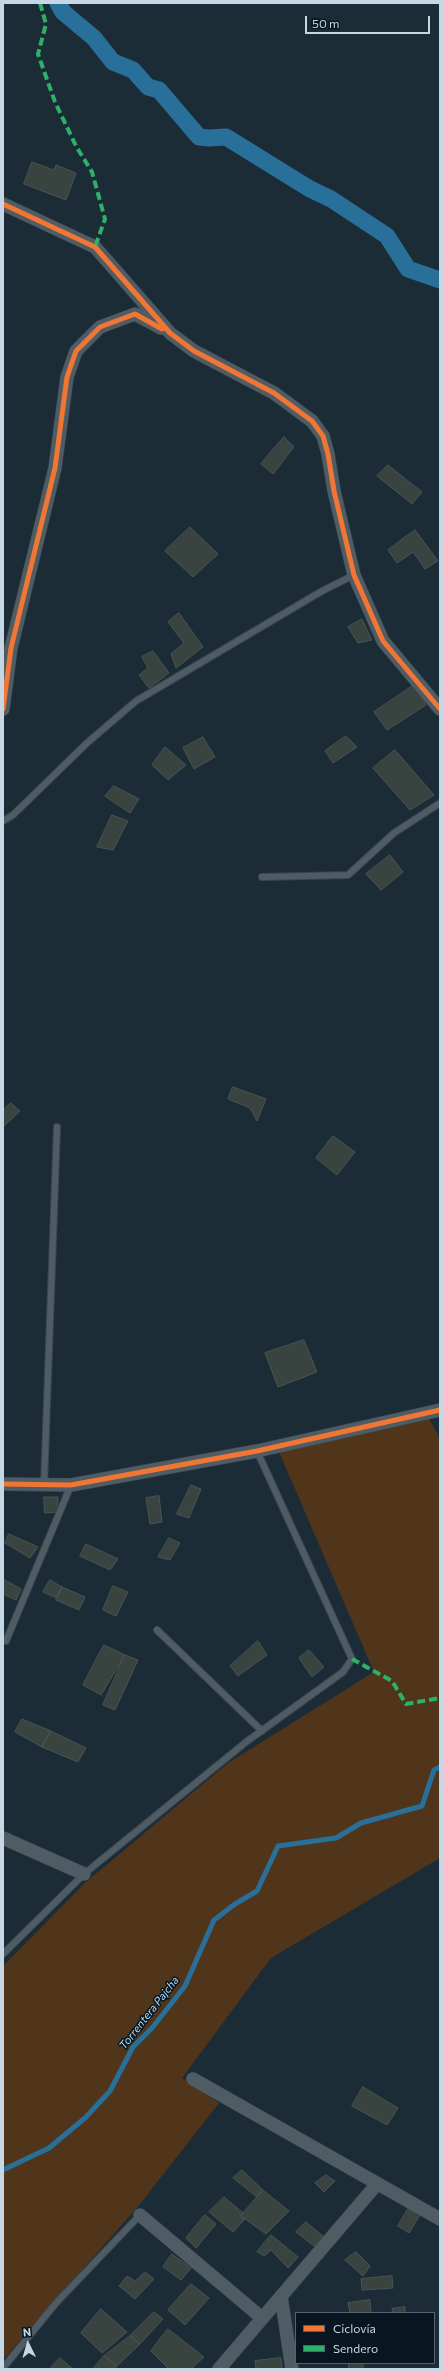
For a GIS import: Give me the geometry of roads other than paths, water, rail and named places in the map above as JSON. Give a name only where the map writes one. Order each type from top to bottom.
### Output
[{"type":"street","points":[[3,204],[95,247],[170,333]]},
{"type":"street","points":[[3,709],[11,648],[55,468],[67,377],[76,351],[100,327],[135,314],[170,333],[194,351],[274,393],[312,421],[323,436],[328,454],[334,491],[354,575],[383,641],[440,709]]},
{"type":"street","points":[[3,1484],[44,1486],[71,1485],[256,1450],[440,1410]]},
{"type":"street","points":[[3,1838],[84,1874]]},
{"type":"street","points":[[194,2079],[440,2219]]},
{"type":"street","points":[[219,2369],[377,2184]]},
{"type":"street","points":[[140,2215],[262,2318]]},
{"type":"street","points":[[282,2296],[292,2369]]},
{"type":"lane","points":[[3,821],[13,815],[87,743],[136,701],[322,591],[354,575]]},
{"type":"lane","points":[[262,877],[348,875],[394,833],[440,802]]},
{"type":"lane","points":[[44,1486],[57,1127]]},
{"type":"lane","points":[[3,1954],[84,1874],[262,1730],[343,1672],[352,1660],[256,1450]]},
{"type":"lane","points":[[3,1640],[6,1641],[71,1485]]},
{"type":"lane","points":[[157,1630],[262,1730]]},
{"type":"lane","points":[[3,2368],[56,2303],[140,2215]]},
{"type":"waterway","points":[[58,3],[63,12],[94,38],[113,62],[133,70],[148,87],[159,90],[199,137],[226,137],[310,189],[331,199],[387,236],[408,269],[440,280]]},
{"type":"waterway","name":"Torrentera Pajcha","points":[[3,2170],[49,2148],[85,2118],[110,2091],[133,2047],[152,2028],[185,1986],[214,1920],[235,1904],[257,1891],[278,1846],[336,1838],[361,1823],[422,1806],[434,1770],[440,1767]]}]
